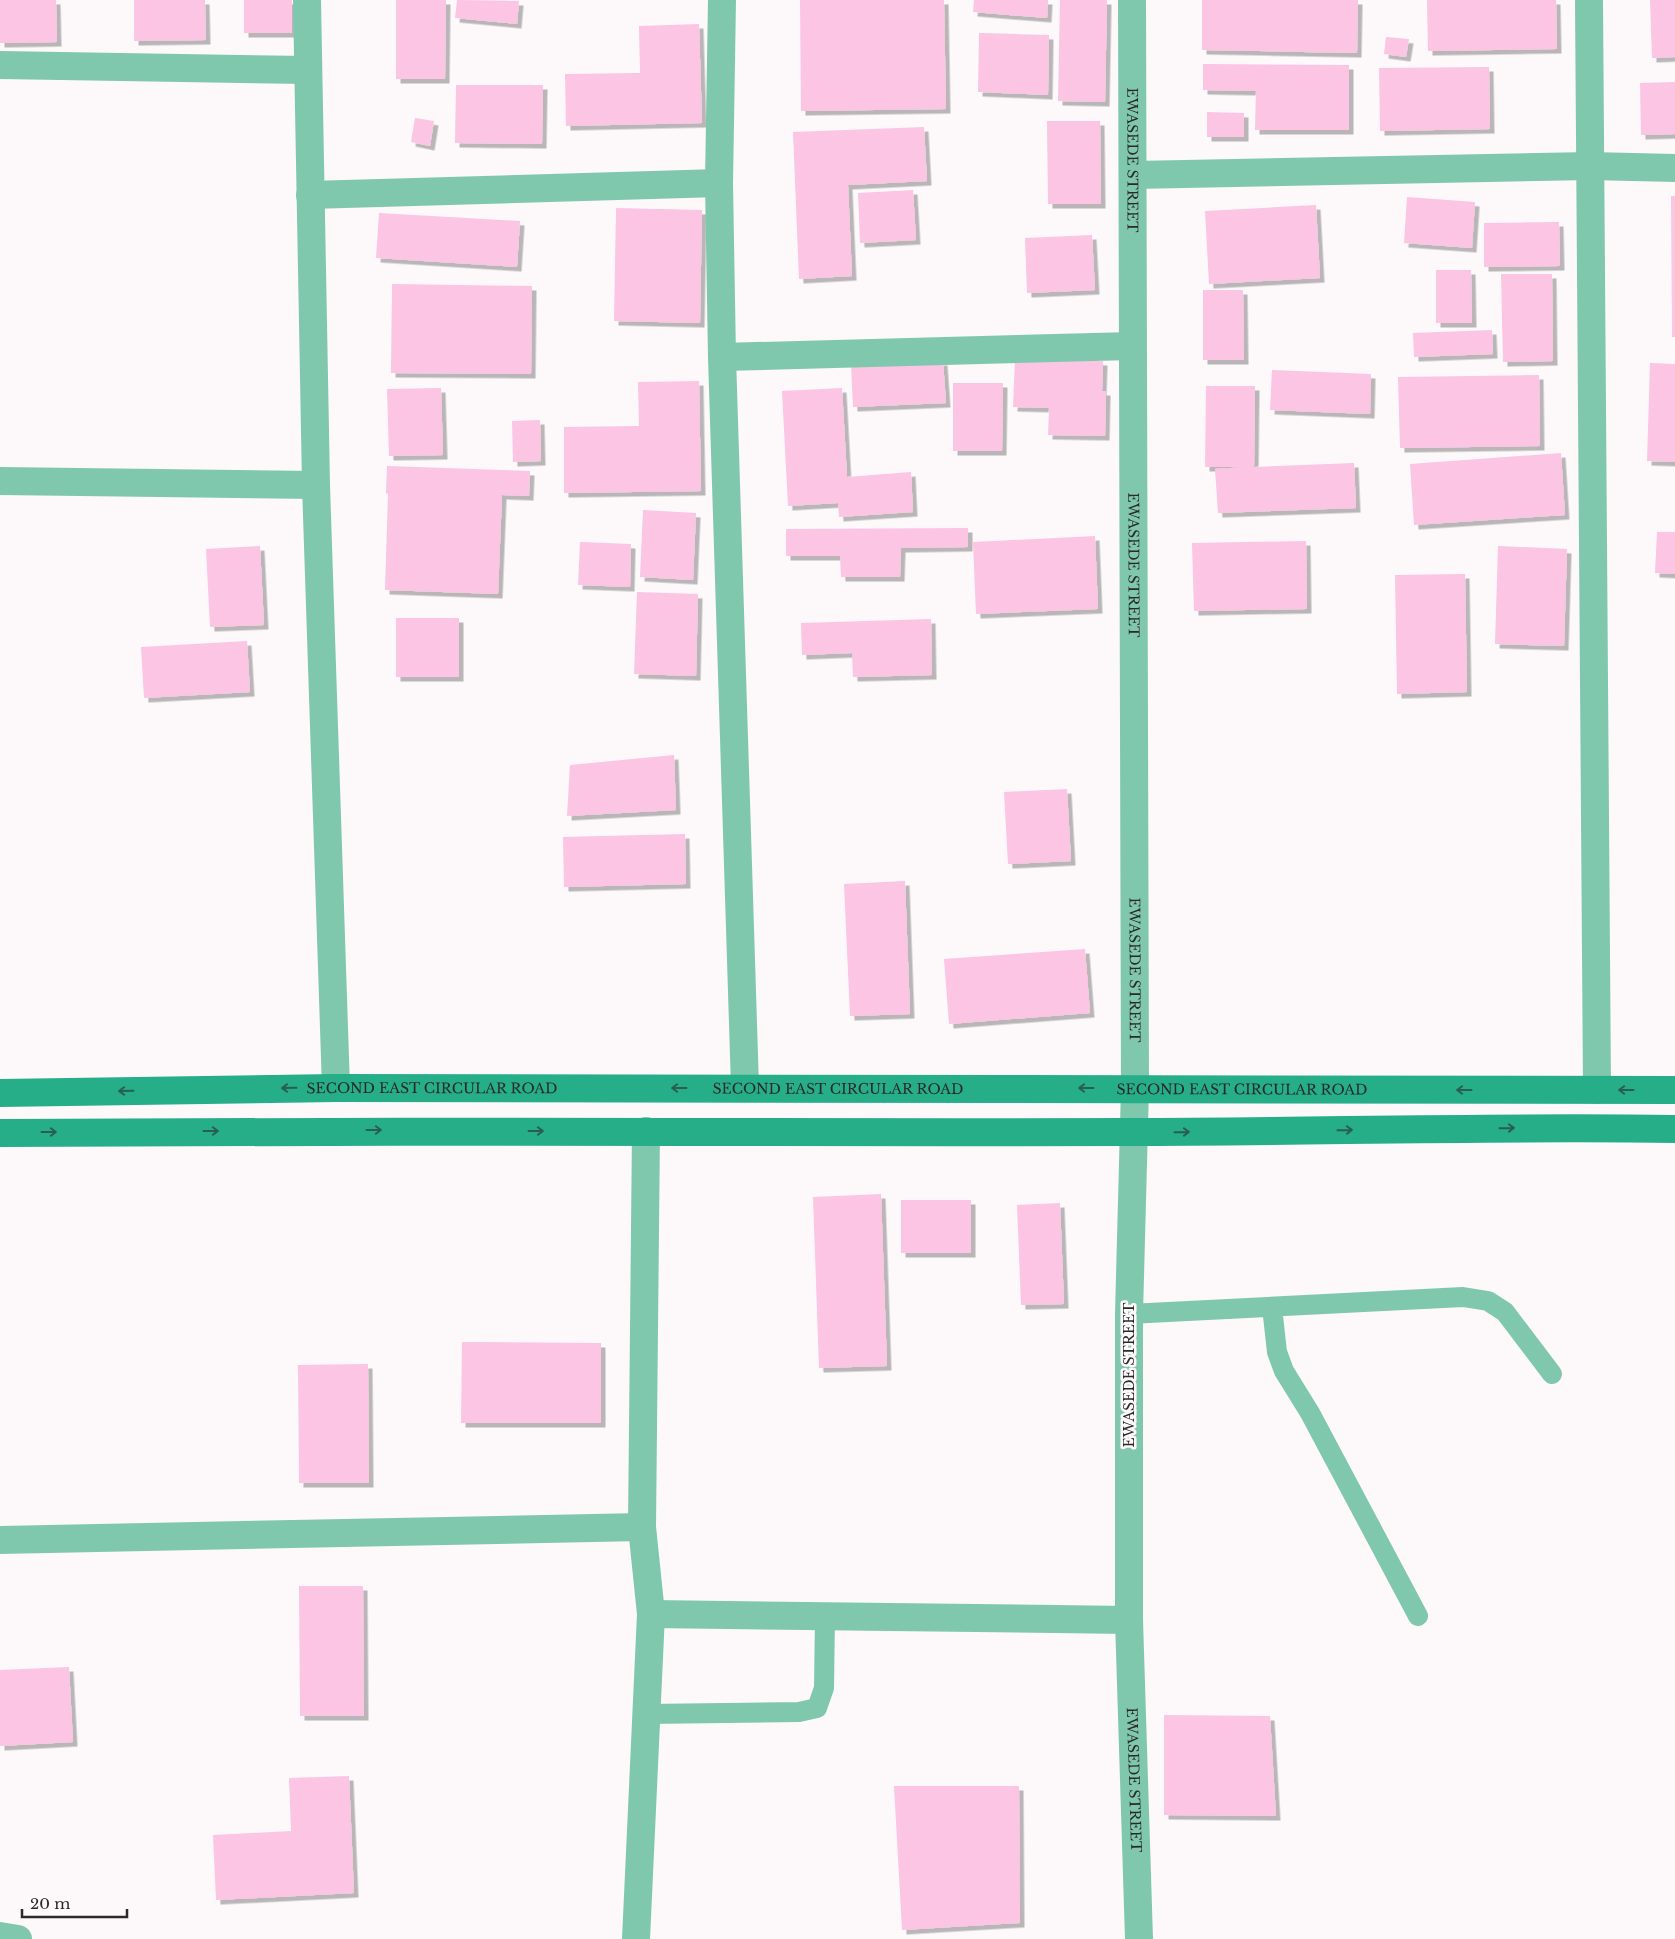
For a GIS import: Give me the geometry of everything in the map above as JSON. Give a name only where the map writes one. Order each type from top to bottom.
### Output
[{"type":"main road","name":"SECOND EAST CIRCULAR ROAD","points":[[0,1094],[336,1088],[745,1087],[1675,1090]]},
{"type":"main road","points":[[0,1132],[1134,1132],[1571,1127],[1675,1129]]},
{"type":"street","points":[[307,0],[316,485],[336,1088]]},
{"type":"street","points":[[722,0],[719,183],[722,357],[745,1087]]},
{"type":"street","name":"EWASEDE STREET","points":[[1132,0],[1134,175],[1132,346],[1135,1088],[1129,1314],[1129,1620],[1139,1939]]},
{"type":"street","points":[[1589,0],[1597,1090]]},
{"type":"street","points":[[0,65],[307,70]]},
{"type":"street","points":[[1134,175],[1590,166],[1675,168]]},
{"type":"street","points":[[310,195],[719,183]]},
{"type":"street","points":[[722,357],[1132,346]]},
{"type":"street","points":[[0,481],[316,485]]},
{"type":"street","points":[[636,1939],[652,1614],[642,1527],[646,1131]]},
{"type":"street","points":[[0,1540],[642,1527]]},
{"type":"street","points":[[652,1614],[1129,1620]]},
{"type":"street","points":[[0,1936],[18,1939]]},
{"type":"lane","points":[[1129,1314],[1463,1298],[1488,1301],[1504,1312],[1552,1374]]},
{"type":"lane","points":[[1272,1307],[1277,1352],[1284,1371],[1310,1413],[1418,1616]]},
{"type":"lane","points":[[646,1714],[799,1712],[817,1708],[824,1688],[825,1616]]},
{"type":"building","points":[[0,0],[56,0],[57,42],[0,43]]},
{"type":"building","points":[[134,0],[205,0],[206,40],[134,41]]},
{"type":"building","points":[[244,0],[292,0],[292,33],[244,33]]},
{"type":"building","points":[[396,0],[446,0],[445,79],[396,79]]},
{"type":"building","points":[[457,0],[519,1],[517,24],[455,18]]},
{"type":"building","points":[[800,0],[944,0],[946,109],[801,111]]},
{"type":"building","points":[[974,0],[1048,0],[1047,18],[973,12]]},
{"type":"building","points":[[1060,0],[1107,0],[1105,102],[1058,101]]},
{"type":"building","points":[[1202,0],[1358,0],[1357,53],[1202,50]]},
{"type":"building","points":[[1427,0],[1556,0],[1557,49],[1428,51]]},
{"type":"building","points":[[1650,0],[1675,0],[1675,57],[1652,58]]},
{"type":"building","points":[[699,24],[702,123],[566,126],[565,74],[640,73],[639,26]]},
{"type":"building","points":[[979,33],[1049,35],[1048,95],[978,92]]},
{"type":"building","points":[[1386,37],[1409,39],[1406,57],[1384,54]]},
{"type":"building","points":[[1203,64],[1349,65],[1349,130],[1255,130],[1256,91],[1203,90]]},
{"type":"building","points":[[1489,67],[1490,129],[1380,131],[1379,68]]},
{"type":"building","points":[[1675,82],[1675,134],[1641,135],[1640,83]]},
{"type":"building","points":[[456,85],[543,85],[542,144],[455,143]]},
{"type":"building","points":[[1207,112],[1244,113],[1244,137],[1207,137]]},
{"type":"building","points":[[415,118],[434,121],[430,146],[411,142]]},
{"type":"building","points":[[1047,121],[1100,121],[1101,204],[1048,204]]},
{"type":"building","points":[[924,127],[927,181],[848,185],[852,276],[799,279],[793,132]]},
{"type":"building","points":[[913,190],[916,240],[860,243],[858,193]]},
{"type":"building","points":[[1671,196],[1675,196],[1675,337],[1672,337]]},
{"type":"building","points":[[1407,197],[1475,202],[1472,248],[1404,243]]},
{"type":"building","points":[[1316,205],[1320,278],[1209,284],[1205,211]]},
{"type":"building","points":[[616,208],[702,210],[700,323],[614,321]]},
{"type":"building","points":[[379,213],[520,221],[517,267],[376,258]]},
{"type":"building","points":[[1559,222],[1560,266],[1484,267],[1484,223]]},
{"type":"building","points":[[1092,235],[1095,290],[1027,293],[1025,238]]},
{"type":"building","points":[[1436,270],[1471,270],[1472,323],[1436,323]]},
{"type":"building","points":[[1501,274],[1552,274],[1553,361],[1503,362]]},
{"type":"building","points":[[392,284],[532,286],[531,374],[391,373]]},
{"type":"building","points":[[1203,290],[1243,290],[1244,360],[1203,360]]},
{"type":"building","points":[[1492,330],[1493,354],[1414,357],[1413,333]]},
{"type":"building","points":[[1015,358],[1103,361],[1102,391],[1106,391],[1105,436],[1048,435],[1049,408],[1013,407]]},
{"type":"building","points":[[943,361],[946,403],[853,407],[851,365]]},
{"type":"building","points":[[1650,363],[1675,364],[1675,462],[1647,461]]},
{"type":"building","points":[[1272,370],[1371,374],[1370,414],[1270,410]]},
{"type":"building","points":[[1539,375],[1540,446],[1400,448],[1398,377]]},
{"type":"building","points":[[699,381],[701,491],[564,493],[564,427],[639,426],[638,382]]},
{"type":"building","points":[[953,383],[1003,383],[1002,451],[953,451]]},
{"type":"building","points":[[1206,386],[1255,386],[1254,467],[1354,463],[1356,508],[1218,513],[1215,469],[1247,467],[1205,467]]},
{"type":"building","points":[[441,388],[443,455],[389,456],[387,389]]},
{"type":"building","points":[[842,388],[847,477],[911,472],[913,512],[839,517],[838,503],[788,506],[782,391]]},
{"type":"building","points":[[540,420],[541,461],[513,462],[512,421]]},
{"type":"building","points":[[1561,453],[1565,515],[1414,525],[1410,464]]},
{"type":"building","points":[[387,466],[530,471],[529,496],[502,495],[498,594],[385,590]]},
{"type":"building","points":[[643,510],[696,513],[693,580],[640,577]]},
{"type":"building","points":[[968,528],[968,547],[901,548],[900,577],[841,577],[840,556],[786,556],[786,529]]},
{"type":"building","points":[[1657,532],[1675,532],[1675,574],[1655,573]]},
{"type":"building","points":[[1095,536],[1098,609],[976,614],[973,542]]},
{"type":"building","points":[[1306,541],[1307,609],[1194,611],[1192,543]]},
{"type":"building","points":[[580,542],[631,544],[630,587],[578,585]]},
{"type":"building","points":[[260,546],[264,625],[210,627],[206,549]]},
{"type":"building","points":[[1498,546],[1567,549],[1564,646],[1495,644]]},
{"type":"building","points":[[1465,574],[1467,692],[1397,694],[1395,575]]},
{"type":"building","points":[[637,592],[698,594],[696,676],[634,674]]},
{"type":"building","points":[[396,618],[459,618],[459,677],[396,677]]},
{"type":"building","points":[[931,619],[932,675],[853,677],[852,653],[802,655],[801,623]]},
{"type":"building","points":[[247,641],[250,692],[144,698],[141,647]]},
{"type":"building","points":[[674,755],[676,810],[567,816],[570,765]]},
{"type":"building","points":[[1067,789],[1071,861],[1008,864],[1004,792]]},
{"type":"building","points":[[685,834],[686,884],[564,887],[563,837]]},
{"type":"building","points":[[905,881],[910,1014],[850,1016],[844,884]]},
{"type":"building","points":[[1085,949],[1090,1013],[949,1024],[944,959]]},
{"type":"building","points":[[881,1194],[887,1366],[819,1368],[813,1197]]},
{"type":"building","points":[[901,1200],[971,1200],[971,1253],[901,1253]]},
{"type":"building","points":[[1060,1203],[1064,1304],[1021,1305],[1017,1205]]},
{"type":"building","points":[[462,1342],[601,1343],[601,1423],[461,1423]]},
{"type":"building","points":[[368,1364],[369,1483],[299,1483],[298,1365]]},
{"type":"building","points":[[299,1586],[363,1586],[364,1716],[300,1716]]},
{"type":"building","points":[[69,1667],[73,1742],[0,1746],[0,1670]]},
{"type":"building","points":[[1164,1715],[1270,1716],[1276,1816],[1164,1815]]},
{"type":"building","points":[[349,1776],[354,1893],[216,1900],[213,1835],[291,1831],[289,1778]]},
{"type":"building","points":[[894,1786],[1019,1786],[1020,1923],[902,1930]]}]
